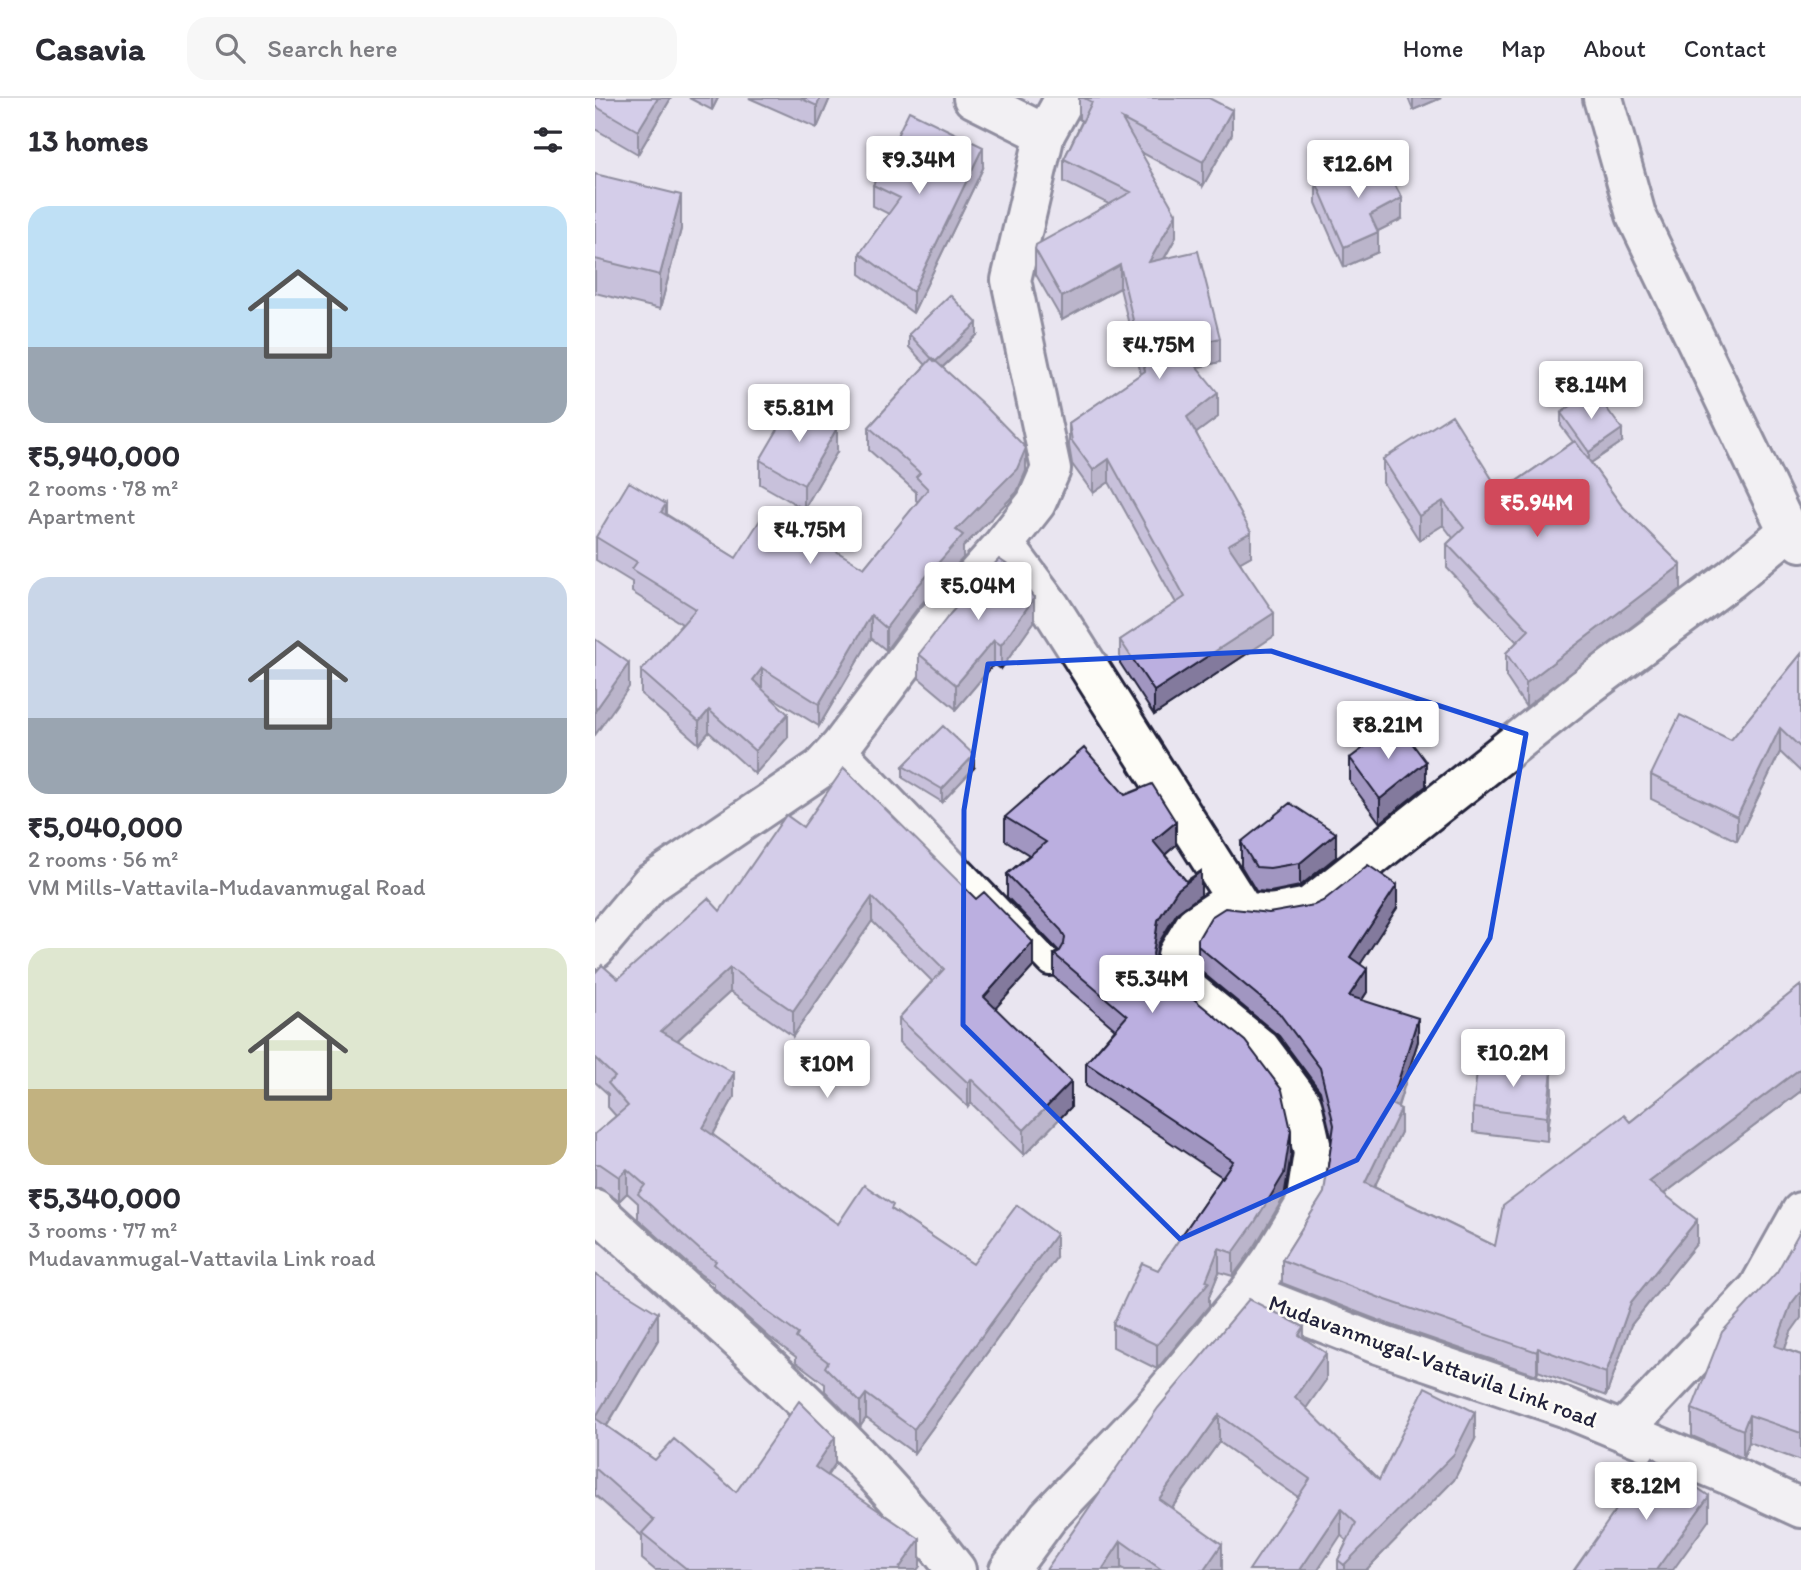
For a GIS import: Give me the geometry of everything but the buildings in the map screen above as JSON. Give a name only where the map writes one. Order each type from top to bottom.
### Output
[{"type":"street","points":[[973,98],[1045,134]]},
{"type":"street","points":[[595,949],[650,884],[821,768],[841,746],[933,624],[1005,544],[1036,503],[1051,469],[1011,279],[1045,134],[1065,98]]},
{"type":"street","points":[[1248,1293],[1305,1205],[1313,1153],[1302,1104],[1261,1049],[1175,979],[1177,956],[1195,925],[1219,909],[1271,914],[1309,907],[1587,687],[1731,579],[1795,536],[1636,215],[1603,98]]},
{"type":"street","points":[[1005,544],[1050,606],[1244,912]]},
{"type":"street","points":[[595,1209],[828,1424],[918,1520],[955,1570]]},
{"type":"street","points":[[1623,1431],[1758,1289],[1801,1212]]},
{"type":"street","name":"Mudavanmugal-Vattavila Link road","points":[[1009,1570],[1048,1517],[1150,1411],[1248,1293],[1375,1343],[1564,1407],[1801,1508]]},
{"type":"lane","points":[[841,746],[1051,963]]},
{"type":"highlighted area","points":[[1271,651],[1526,734],[1490,938],[1357,1160],[1180,1239],[963,1025],[964,810],[988,664]]}]
